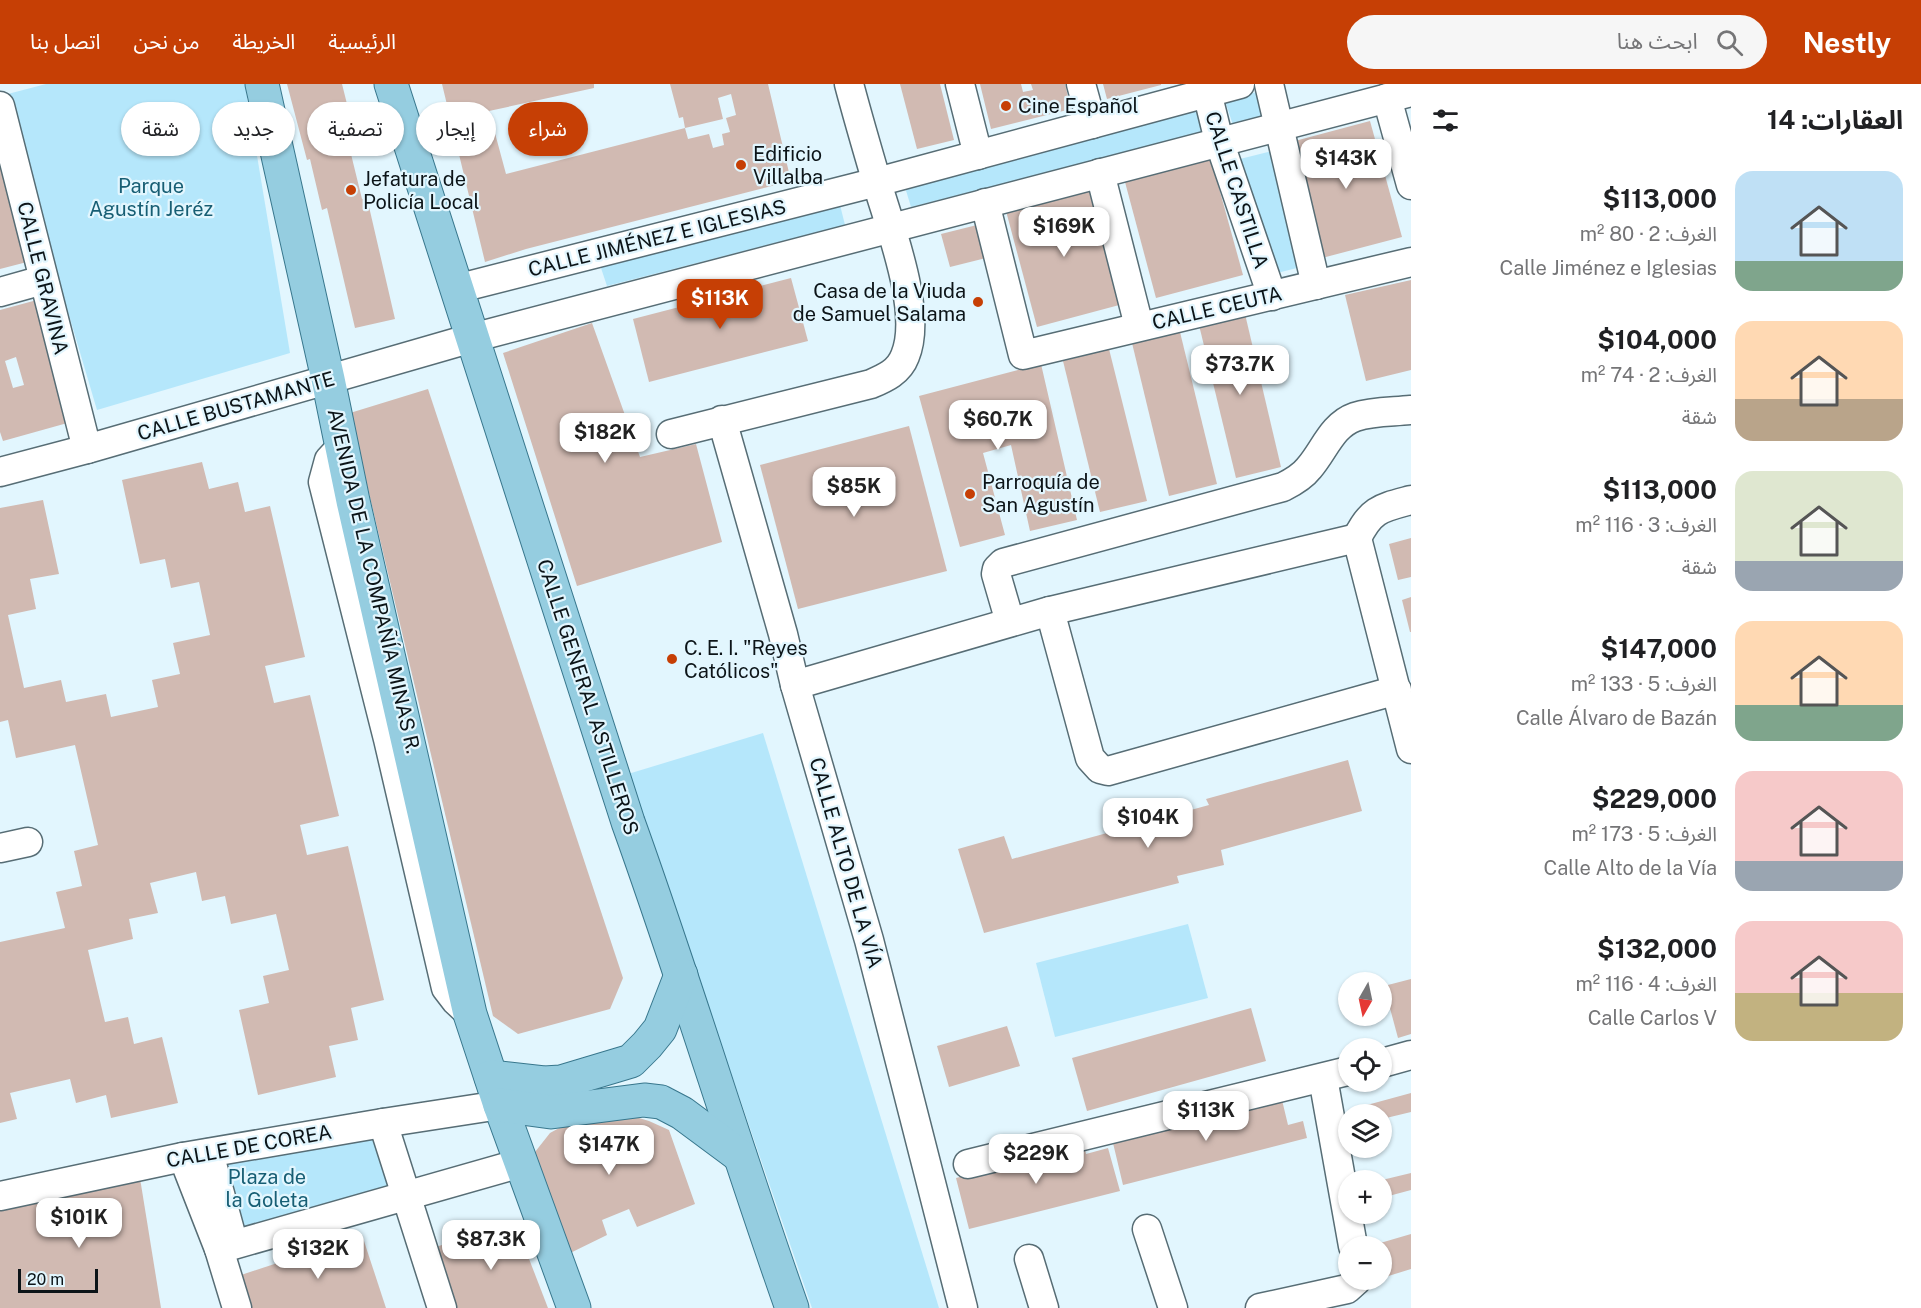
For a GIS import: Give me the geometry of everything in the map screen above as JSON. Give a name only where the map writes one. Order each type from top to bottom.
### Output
[{"type":"main road","name":"AVENIDA DE LA COMPAÑÍA MINAS R.","points":[[262,84],[470,1014],[495,1091],[574,1308]]},
{"type":"main road","name":"CALLE GENERAL ASTILLEROS","points":[[391,84],[628,822],[792,1308]]},
{"type":"main road","points":[[495,1091],[561,1082],[631,1061],[660,1029],[681,975]]},
{"type":"main road","points":[[495,1091],[551,1112],[644,1100],[661,1102],[682,1113],[740,1156]]},
{"type":"street","points":[[670,434],[871,384],[893,374],[901,365],[911,333],[910,308],[849,84]]},
{"type":"street","points":[[960,84],[978,155]]},
{"type":"street","points":[[1081,84],[1092,124]]},
{"type":"street","name":"CALLE JIMÉNEZ E IGLESIAS","points":[[456,289],[978,155],[1092,124],[1206,88],[1240,84]]},
{"type":"street","points":[[1269,84],[1316,285]]},
{"type":"street","name":"CALLE CASTILLA","points":[[1206,88],[1219,141],[1272,296]]},
{"type":"street","points":[[472,338],[1399,95],[1411,185]]},
{"type":"street","name":"CALLE GRAVINA","points":[[0,106],[87,449]]},
{"type":"street","points":[[1100,173],[1139,326]]},
{"type":"street","name":"CALLE CEUTA","points":[[985,203],[1023,355],[1411,262]]},
{"type":"street","points":[[0,292],[43,280]]},
{"type":"street","name":"CALLE BUSTAMANTE","points":[[0,472],[472,338]]},
{"type":"street","points":[[1010,622],[996,574],[997,569],[1003,563],[1283,486],[1298,479],[1308,470],[1333,432],[1353,418],[1368,414],[1411,410]]},
{"type":"street","name":"CALLE ALTO DE LA VÍA","points":[[722,420],[783,634],[795,685],[869,940],[963,1308]]},
{"type":"street","points":[[1411,500],[1387,506],[1372,513],[1357,538],[1411,749]]},
{"type":"street","points":[[795,685],[1050,611],[1357,538]]},
{"type":"street","points":[[1050,611],[1090,758],[1100,769],[1108,771],[1396,690]]},
{"type":"street","points":[[0,848],[28,842]]},
{"type":"street","points":[[1392,1060],[1411,1055]]},
{"type":"street","points":[[968,1164],[1336,1075],[1352,1236]]},
{"type":"street","name":"CALLE DE COREA","points":[[0,1196],[196,1155],[383,1123],[495,1091]]},
{"type":"street","points":[[383,1123],[442,1308]]},
{"type":"street","points":[[196,1155],[226,1247],[237,1308]]},
{"type":"street","points":[[226,1247],[521,1163]]},
{"type":"street","points":[[1147,1229],[1173,1308]]},
{"type":"street","points":[[1029,1259],[1044,1308]]},
{"type":"street","points":[[1260,1308],[1342,1290]]},
{"type":"green space","name":"Parque Agustín Jeréz","points":[[46,84],[245,84],[248,102],[212,102],[212,156],[257,156],[290,353],[97,410],[4,95]]},
{"type":"green space","points":[[1260,91],[1266,115],[1233,125],[1225,101]]},
{"type":"green space","points":[[1198,108],[1205,132],[911,207],[904,184]]},
{"type":"green space","points":[[1272,151],[1301,267],[1265,276],[1236,160]]},
{"type":"green space","points":[[839,201],[845,225],[607,286],[599,262]]},
{"type":"green space","points":[[763,733],[939,1308],[812,1308],[628,774]]},
{"type":"green space","points":[[1188,924],[1208,998],[1055,1037],[1036,963]]},
{"type":"green space","name":"Plaza de la Goleta","points":[[381,1126],[396,1191],[239,1237],[215,1158]]},
{"type":"building","points":[[287,84],[342,84],[346,102],[307,102],[307,156],[351,156],[362,199],[367,198],[395,319],[355,328],[327,208],[322,210],[310,159],[307,160],[295,114],[295,102],[292,102]]},
{"type":"building","points":[[442,84],[594,84],[594,88],[530,102],[508,102],[508,107],[496,109],[496,102],[446,102]]},
{"type":"building","points":[[670,84],[768,84],[791,181],[526,249],[485,262],[459,156],[496,156],[496,137],[506,174],[576,156],[588,156],[588,153],[685,128],[683,117],[679,118]],"holes":[[[731,94],[736,115],[726,118],[730,132],[722,134],[724,145],[713,148],[709,134],[688,139],[685,128],[723,119],[718,98]]]},
{"type":"building","points":[[900,84],[940,84],[954,140],[917,149]]},
{"type":"building","points":[[980,84],[1021,84],[1023,92],[1033,90],[1031,84],[1065,84],[1071,109],[991,129]]},
{"type":"building","points":[[1103,84],[1161,84],[1161,85],[1107,99]]},
{"type":"building","points":[[1370,121],[1402,237],[1322,258],[1291,142]]},
{"type":"building","points":[[1211,159],[1243,275],[1156,298],[1125,182]]},
{"type":"building","points":[[0,166],[27,262],[0,269]]},
{"type":"building","points":[[1092,188],[1123,304],[1037,327],[1006,211]]},
{"type":"building","points":[[977,225],[986,258],[950,267],[941,234]]},
{"type":"building","points":[[791,278],[808,341],[649,382],[633,319]]},
{"type":"building","points":[[1411,280],[1411,370],[1366,381],[1345,295]]},
{"type":"building","points":[[37,300],[71,422],[3,441],[0,432],[0,310]],"holes":[[[16,357],[24,385],[13,388],[5,361]]]},
{"type":"building","points":[[1245,314],[1281,467],[1236,478],[1199,325]]},
{"type":"building","points":[[592,323],[640,457],[696,444],[722,542],[577,586],[503,353]]},
{"type":"building","points":[[1180,332],[1217,484],[1169,496],[1132,343]]},
{"type":"building","points":[[1109,349],[1147,501],[1100,512],[1063,361]]},
{"type":"building","points":[[1041,364],[1077,520],[1030,531],[1011,445],[983,453],[1005,535],[960,547],[919,396]]},
{"type":"building","points":[[428,389],[623,978],[610,1009],[518,1034],[493,1016],[350,413]]},
{"type":"building","points":[[909,426],[947,571],[798,609],[760,465]]},
{"type":"building","points":[[202,462],[209,489],[238,482],[245,512],[270,506],[305,657],[265,666],[274,703],[310,695],[339,816],[300,825],[307,855],[348,846],[384,1000],[351,1008],[358,1040],[329,1046],[336,1077],[258,1095],[239,1010],[269,1003],[263,976],[289,970],[276,914],[231,924],[225,896],[202,901],[196,872],[150,883],[158,913],[129,919],[133,939],[88,950],[105,1022],[128,1017],[134,1044],[162,1037],[178,1103],[111,1118],[106,1095],[76,1103],[70,1079],[10,1093],[17,1119],[0,1123],[0,942],[65,928],[56,892],[82,886],[74,851],[98,845],[75,745],[16,758],[8,720],[0,722],[0,508],[43,500],[59,574],[30,579],[36,609],[8,615],[24,688],[61,680],[66,702],[106,694],[111,717],[158,707],[152,680],[180,674],[173,643],[210,635],[199,582],[171,588],[165,559],[140,564],[122,480]]},
{"type":"building","points":[[1411,538],[1411,577],[1398,580],[1389,544]]},
{"type":"building","points":[[1411,597],[1411,632],[1410,632],[1402,600]]},
{"type":"building","points":[[1348,760],[1362,811],[1221,850],[1224,865],[1177,876],[1179,883],[984,933],[958,849],[1004,836],[1012,859],[1209,805],[1206,799]]},
{"type":"building","points":[[1411,979],[1411,1034],[1398,1038],[1392,1016],[1392,984]]},
{"type":"building","points":[[1251,1008],[1266,1061],[1087,1111],[1072,1058]]},
{"type":"building","points":[[1007,1026],[1020,1066],[949,1087],[937,1046]]},
{"type":"building","points":[[1411,1093],[1411,1112],[1392,1117],[1392,1104],[1371,1104]]},
{"type":"building","points":[[1282,1100],[1288,1125],[1303,1121],[1307,1138],[1123,1185],[1113,1143]]},
{"type":"building","points":[[585,1114],[629,1115],[669,1130],[695,1204],[637,1227],[629,1209],[602,1220],[607,1235],[560,1258],[535,1152],[550,1133]]},
{"type":"building","points":[[1084,1145],[1086,1154],[1108,1148],[1120,1191],[969,1229],[956,1178]]},
{"type":"building","points":[[139,1172],[161,1308],[0,1308],[0,1204]]},
{"type":"building","points":[[1411,1173],[1411,1190],[1392,1195],[1392,1178]]},
{"type":"building","points":[[514,1220],[548,1308],[455,1308],[436,1247]]},
{"type":"building","points":[[1411,1234],[1411,1269],[1392,1275],[1392,1240]]},
{"type":"building","points":[[362,1235],[386,1308],[252,1308],[241,1275]]},
{"type":"place","name":"Cine Español","points":[[1006,106]]},
{"type":"place","name":"Edificio Villalba","points":[[741,165]]},
{"type":"place","name":"Jefatura de Policía Local","points":[[351,190]]},
{"type":"place","name":"Casa de la Viuda de Samuel Salama","points":[[978,302]]},
{"type":"place","name":"Parroquía de San Agustín","points":[[970,494]]},
{"type":"place","name":"C. E. I. \"Reyes Católicos\"","points":[[672,659]]}]
